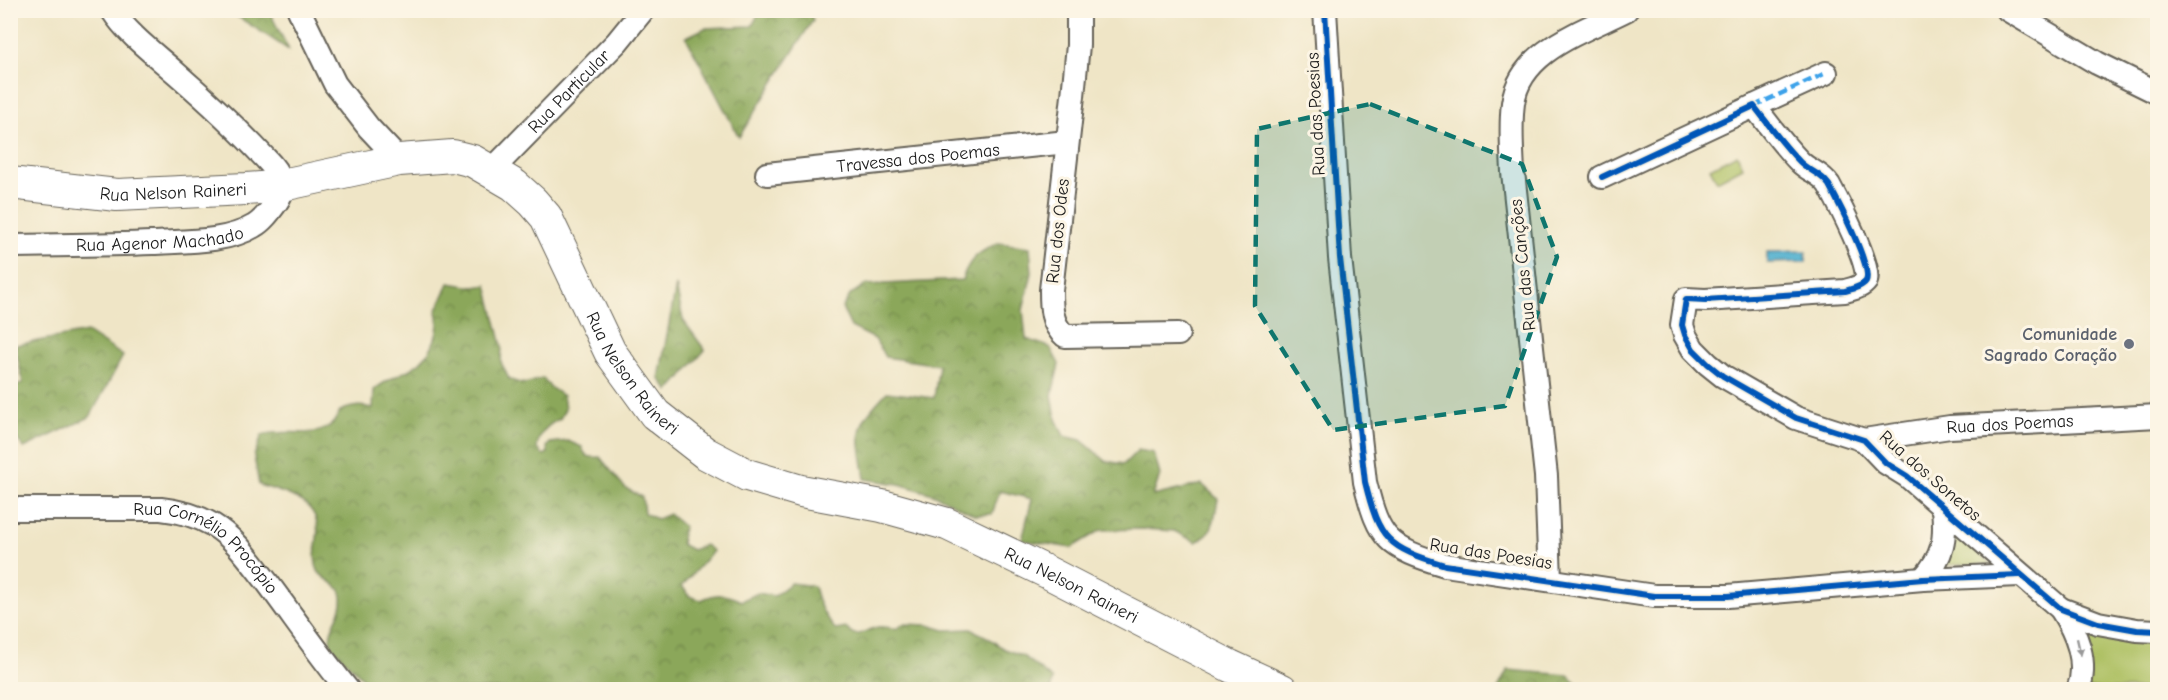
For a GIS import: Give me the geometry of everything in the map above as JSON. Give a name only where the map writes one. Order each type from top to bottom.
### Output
[{"type":"main road","name":"Rua Nelson Raineri","points":[[10,183],[117,195],[246,189],[273,187],[399,160],[453,156],[473,161],[492,170],[514,185],[546,217],[610,352],[655,414],[705,453],[747,475],[801,490],[882,506],[946,524],[1282,690]]},
{"type":"street","points":[[112,10],[141,42],[201,95],[267,160],[279,175],[282,184]]},
{"type":"street","name":"Rua Particular","points":[[492,170],[617,42],[643,10]]},
{"type":"street","name":"Rua dos Odes","points":[[1078,10],[1078,45],[1051,290],[1051,309],[1059,331],[1065,336],[1178,334]]},
{"type":"street","name":"Rua das Poesias","points":[[1325,10],[1340,258],[1365,482],[1379,526],[1392,543],[1414,556],[1445,565],[1654,596],[1718,596],[1923,579],[2020,575]]},
{"type":"street","name":"Rua das Canções","points":[[1550,579],[1546,476],[1513,172],[1513,101],[1519,84],[1530,67],[1549,49],[1626,10]]},
{"type":"street","points":[[301,11],[335,84],[369,129],[399,160]]},
{"type":"street","points":[[2009,11],[2097,63],[2157,93]]},
{"type":"street","points":[[1602,177],[1826,73]]},
{"type":"street","name":"Rua dos Sonetos","points":[[1754,106],[1795,157],[1822,176],[1829,185],[1865,262],[1866,282],[1845,291],[1686,300],[1682,325],[1693,349],[1723,376],[1796,418],[1864,440],[1886,463],[1907,476],[2061,609],[2098,623],[2157,631]]},
{"type":"street","name":"Travessa dos Poemas","points":[[767,174],[1067,142]]},
{"type":"street","name":"Rua Agenor Machado","points":[[10,246],[184,241],[238,233],[255,226],[268,214],[280,197],[282,184]]},
{"type":"street","name":"Rua dos Poemas","points":[[1864,440],[1950,427],[2157,416]]},
{"type":"street","points":[[1923,579],[1937,563],[1943,545],[1945,527],[1943,508]]},
{"type":"street","name":"Rua Cornélio Procópio","points":[[10,509],[161,509],[185,512],[213,525],[227,535],[250,560],[348,690]]},
{"type":"street","points":[[2061,609],[2075,631],[2082,656],[2078,690]]},
{"type":"highlighted area","points":[[1370,104],[1522,164],[1557,257],[1505,406],[1333,430],[1255,306],[1257,129]]},
{"type":"green space","points":[[229,11],[269,11],[289,50]]},
{"type":"green space","points":[[760,11],[809,11],[813,20],[739,137],[686,37],[705,28],[752,26]]},
{"type":"green space","points":[[1737,154],[1743,167],[1717,181],[1710,168]]},
{"type":"green space","points":[[998,243],[1030,247],[1032,273],[1023,310],[1026,339],[1050,347],[1059,364],[1052,395],[1056,419],[1064,436],[1081,440],[1106,461],[1124,464],[1138,450],[1154,453],[1160,475],[1153,496],[1202,484],[1218,499],[1213,525],[1202,538],[1196,542],[1174,531],[1143,529],[1101,530],[1071,548],[1022,540],[1032,499],[1000,491],[992,514],[975,515],[933,494],[899,484],[865,479],[860,431],[868,414],[887,392],[934,398],[939,365],[885,357],[875,339],[851,327],[842,308],[851,294],[865,285],[962,280],[971,261]]},
{"type":"green space","points":[[449,283],[474,287],[487,285],[502,346],[501,362],[509,379],[523,384],[543,378],[550,387],[563,396],[565,409],[560,419],[551,424],[539,438],[537,448],[543,455],[548,453],[547,447],[550,443],[568,441],[582,447],[588,456],[600,457],[625,488],[642,497],[644,513],[657,519],[669,514],[683,526],[681,544],[692,550],[705,545],[713,551],[682,586],[689,596],[701,600],[716,595],[726,595],[741,601],[758,593],[774,596],[791,583],[814,586],[822,610],[836,630],[846,628],[853,634],[861,634],[878,627],[898,628],[903,624],[928,625],[945,630],[971,629],[1004,649],[1023,656],[1052,679],[1051,689],[373,689],[331,646],[331,633],[342,604],[342,597],[339,588],[316,567],[317,525],[314,515],[308,507],[291,496],[259,485],[254,456],[262,435],[317,432],[334,422],[340,411],[356,406],[373,408],[374,390],[414,367],[432,346],[438,325],[436,312]]},
{"type":"green space","points":[[676,286],[683,320],[705,350],[669,391],[659,378]]},
{"type":"green space","points":[[87,332],[123,356],[90,417],[24,448],[11,431],[11,387],[23,383],[15,345]]},
{"type":"green space","points":[[1953,531],[1991,564],[1947,565]]},
{"type":"green space","points":[[2098,623],[2157,631],[2157,689],[2078,689],[2075,631]]},
{"type":"green space","points":[[1508,670],[1568,675],[1583,689],[1498,689]]},
{"type":"water","points":[[1806,251],[1806,262],[1767,263],[1767,252]]},
{"type":"marked path","points":[[1754,106],[1826,73]]},
{"type":"cycle path","points":[[1325,10],[1340,258],[1365,482],[1375,517],[1381,529],[1398,547],[1445,565],[1654,596],[1728,596],[1923,579],[2020,575]]},
{"type":"cycle path","points":[[1602,177],[1754,106],[1794,155],[1829,185],[1859,249],[1867,274],[1866,281],[1845,291],[1705,300],[1686,299],[1682,325],[1693,349],[1723,376],[1796,418],[1864,440],[1886,463],[1907,476],[2061,609],[2098,623],[2158,631]]},
{"type":"place","name":"Comunidade Sagrado Coração","points":[[2129,344]]}]
